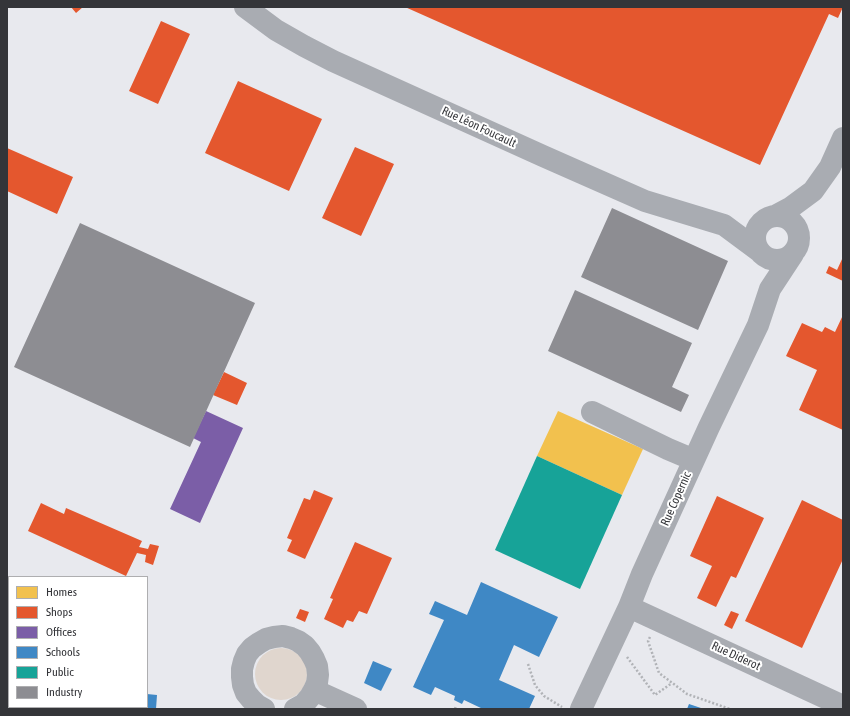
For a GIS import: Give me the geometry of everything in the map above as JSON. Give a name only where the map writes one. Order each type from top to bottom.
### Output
[{"type":"street","name":"Rue Léon Foucault","points":[[245,7],[276,30],[333,61],[645,201],[724,225],[761,253]]},
{"type":"street","name":"Rue Copernic","points":[[770,218],[790,208],[813,191],[830,168],[843,138]]},
{"type":"street","name":"Rue Copernic","points":[[581,709],[629,607],[642,574],[694,460],[758,325],[770,289],[796,249],[806,221],[807,210],[813,191]]},
{"type":"street","points":[[784,217],[791,221],[797,227],[799,236],[796,249],[787,258],[781,260],[768,258],[761,253],[756,244],[756,231],[759,225],[770,218],[784,217]]},
{"type":"street","name":"Rue Léon Foucault","points":[[724,225],[770,218]]},
{"type":"street","name":"Rue Copernic","points":[[761,253],[767,268],[770,289]]},
{"type":"street","points":[[592,412],[694,460]]},
{"type":"street","name":"Rue Diderot","points":[[629,607],[843,706]]},
{"type":"street","points":[[264,709],[251,700],[243,685],[242,673],[244,661],[247,654],[259,643],[266,639],[283,636],[298,641],[308,649],[317,666],[317,683],[310,698],[304,704],[295,709]]},
{"type":"street","points":[[314,690],[356,709]]},
{"type":"path","points":[[658,620],[648,641],[659,674],[688,694],[730,709]]},
{"type":"path","points":[[627,656],[655,695],[672,682]]},
{"type":"path","points":[[528,664],[535,685],[544,696],[566,709]]},
{"type":"shaded area","points":[[281,648],[291,650],[299,656],[305,664],[307,674],[305,684],[299,692],[291,698],[281,700],[271,698],[263,692],[257,684],[255,674],[257,664],[263,656],[271,650]]},
{"type":"building: Homes","points":[[558,411],[643,449],[622,495],[537,456]]},
{"type":"building: Shops","points":[[71,7],[83,7],[76,13]]},
{"type":"building: Shops","points":[[405,7],[843,7],[838,18],[829,14],[760,165]]},
{"type":"building: Shops","points":[[161,21],[190,34],[158,104],[129,91]]},
{"type":"building: Shops","points":[[238,81],[322,119],[289,191],[205,153]]},
{"type":"building: Shops","points":[[355,147],[394,164],[361,236],[322,218]]},
{"type":"building: Shops","points":[[7,148],[73,177],[57,214],[7,191]]},
{"type":"building: Shops","points":[[843,257],[843,281],[826,273],[829,266],[837,270]]},
{"type":"building: Shops","points":[[843,315],[843,430],[799,410],[817,370],[786,356],[802,323],[822,332],[825,327],[835,332]]},
{"type":"building: Shops","points":[[224,372],[247,383],[237,405],[213,395]]},
{"type":"building: Shops","points":[[314,490],[333,498],[305,559],[287,551],[292,540],[287,538],[304,498],[310,500]]},
{"type":"building: Shops","points":[[717,496],[764,518],[736,578],[731,576],[716,607],[697,598],[712,566],[690,556]]},
{"type":"building: Shops","points":[[802,500],[843,520],[843,559],[802,648],[745,621]]},
{"type":"building: Shops","points":[[41,503],[64,514],[66,508],[142,541],[139,547],[148,549],[150,544],[159,546],[153,565],[145,562],[146,555],[137,553],[126,576],[28,531]]},
{"type":"building: Shops","points":[[355,542],[392,558],[367,614],[359,611],[353,622],[347,620],[343,628],[324,619],[333,599],[330,598]]},
{"type":"building: Shops","points":[[300,609],[309,612],[305,622],[296,618]]},
{"type":"building: Shops","points":[[731,611],[739,614],[732,629],[724,625]]},
{"type":"building: Offices","points":[[206,411],[243,428],[200,523],[170,509],[201,442],[193,438]]},
{"type":"building: Schools","points":[[481,582],[558,617],[539,657],[514,645],[499,680],[535,696],[529,709],[483,709],[464,700],[462,704],[454,700],[455,696],[435,687],[431,695],[413,687],[444,620],[429,614],[435,601],[467,615]]},
{"type":"building: Schools","points":[[373,661],[392,669],[381,691],[364,683]]},
{"type":"building: Schools","points":[[148,694],[157,695],[156,709],[55,709],[148,708]]},
{"type":"building: Schools","points":[[7,695],[8,695],[8,709]]},
{"type":"building: Schools","points":[[689,704],[704,709],[687,709]]},
{"type":"building: Public","points":[[537,456],[622,495],[580,589],[495,550]]},
{"type":"building: Industry","points":[[612,208],[728,261],[698,330],[581,277]]},
{"type":"building: Industry","points":[[80,223],[255,303],[190,447],[14,367]]},
{"type":"building: Industry","points":[[575,290],[692,343],[672,387],[689,395],[681,412],[548,351]]}]
